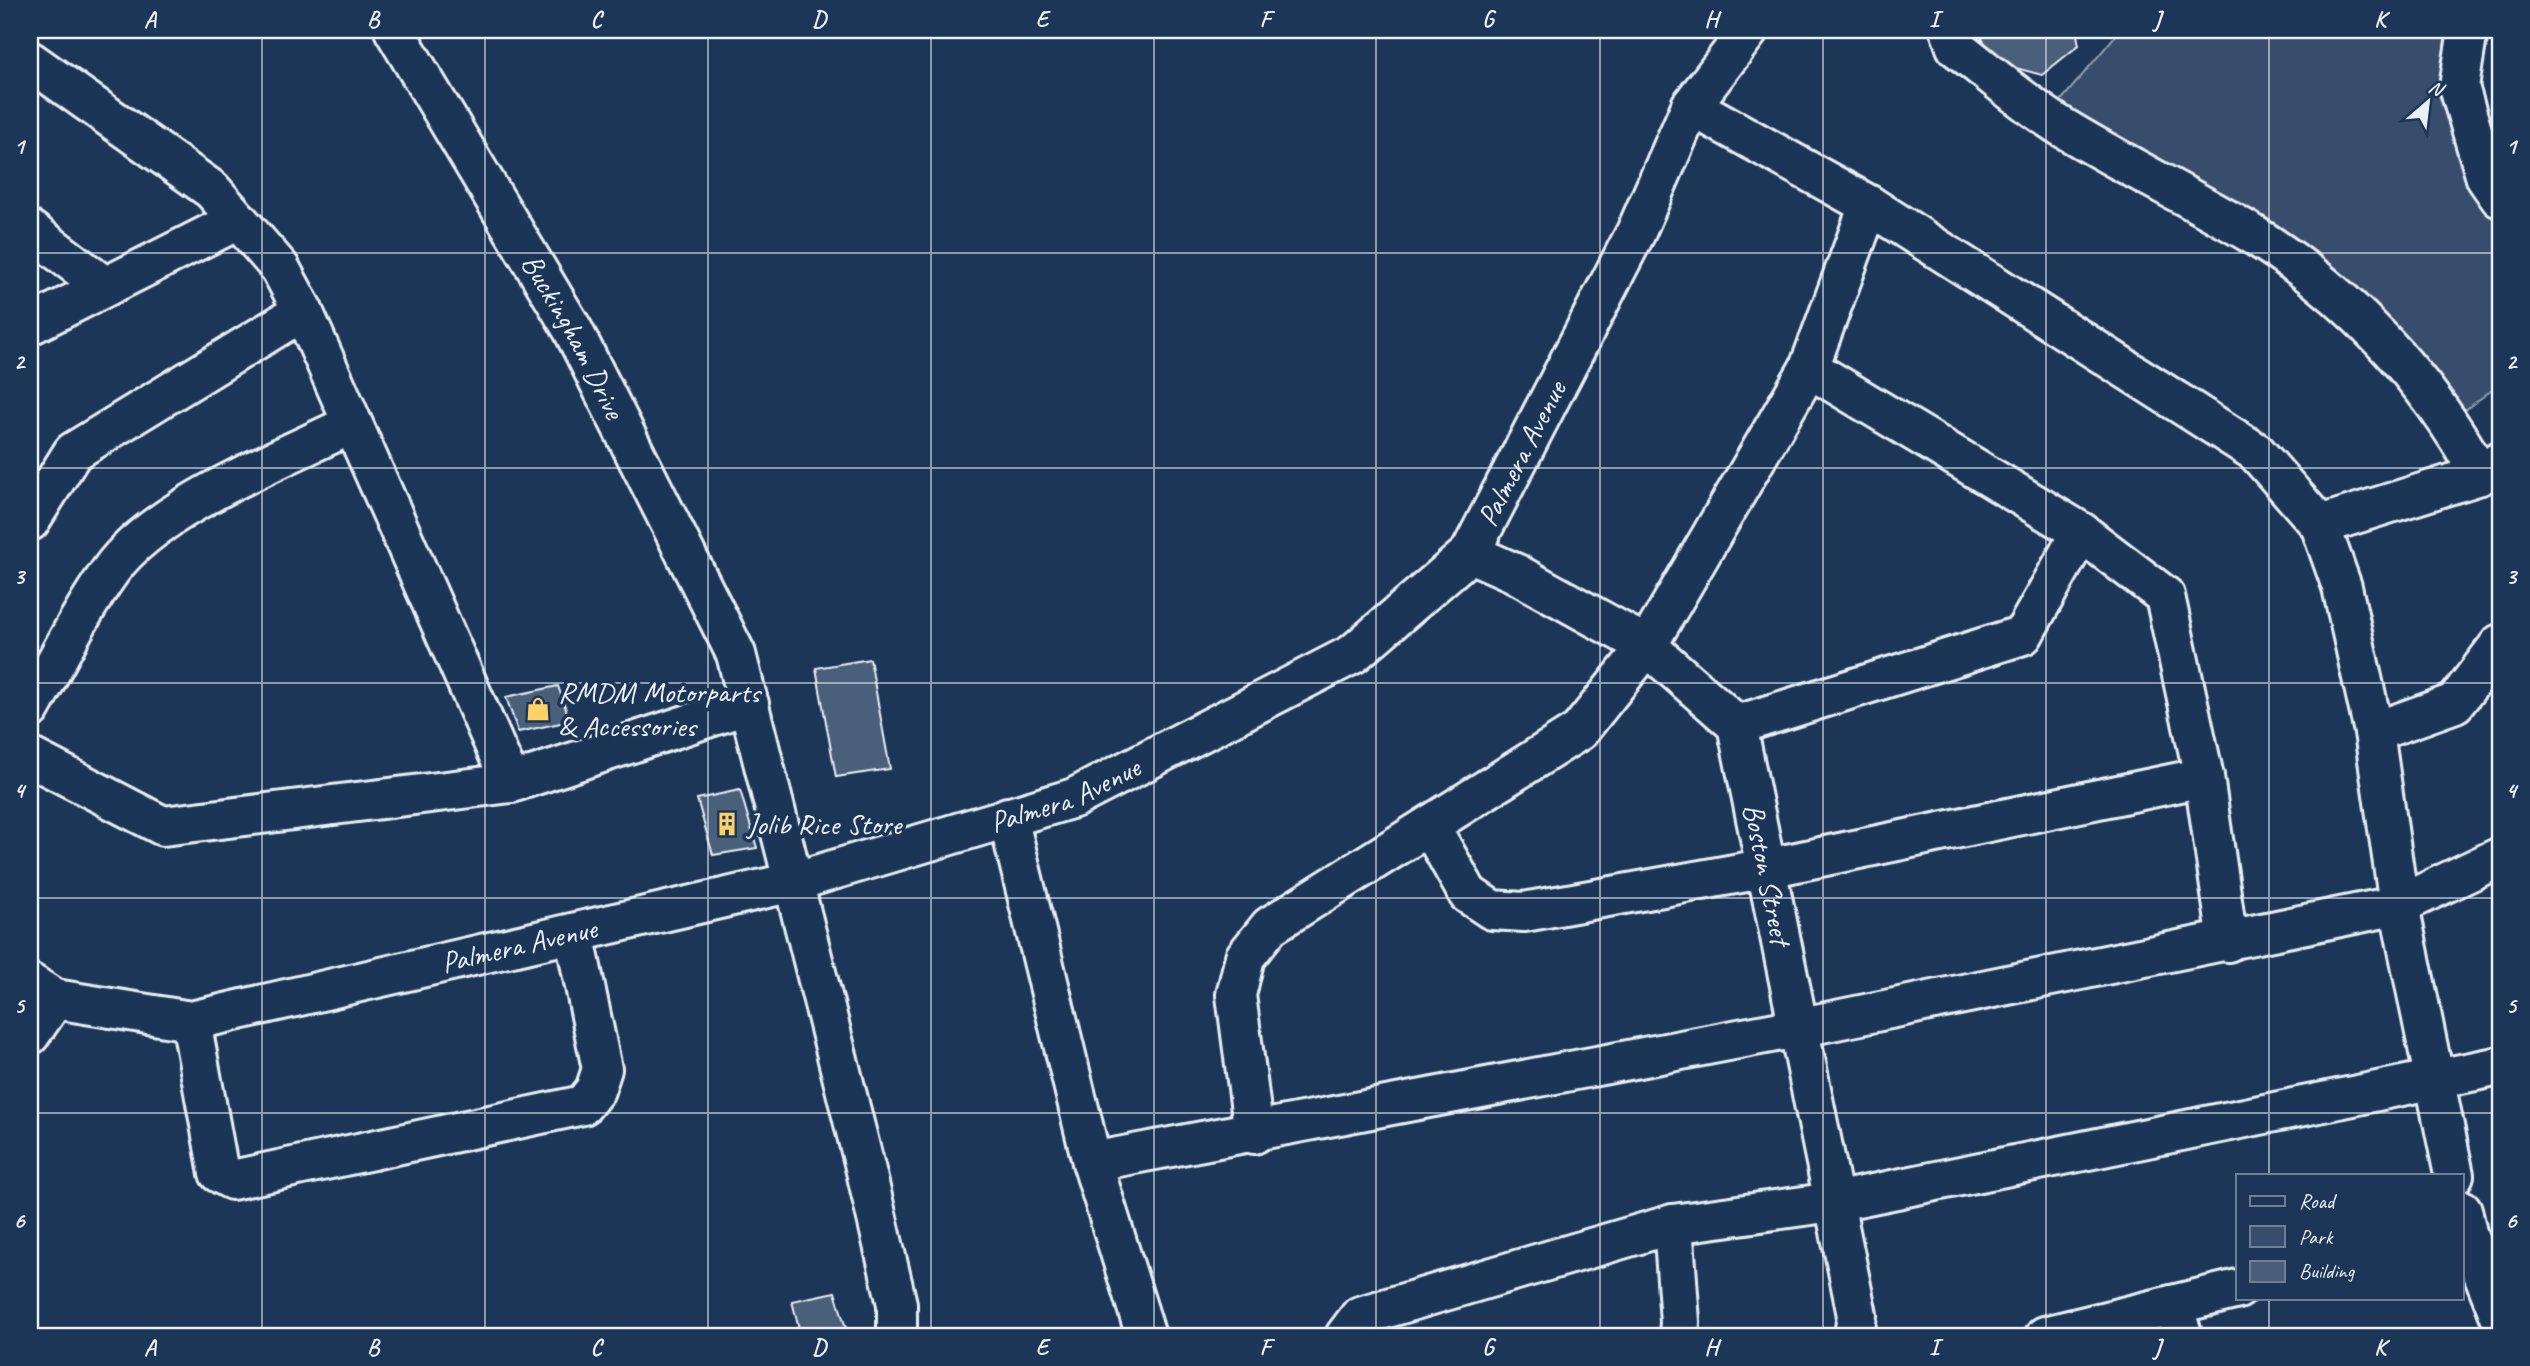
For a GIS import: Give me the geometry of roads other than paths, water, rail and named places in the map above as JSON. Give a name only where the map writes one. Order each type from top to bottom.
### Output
[{"type":"street","name":"Buckingham Drive","points":[[394,30],[573,330],[736,654],[897,1304],[897,1336]]},
{"type":"street","name":"Palmera Avenue","points":[[43,990],[191,1021],[793,882],[1074,798],[1353,654],[1470,553],[1636,232],[1691,106],[1748,30]]},
{"type":"street","points":[[1950,30],[1956,47],[2060,126],[2254,236],[2318,282],[2400,357],[2459,436],[2490,468],[2320,526]]},
{"type":"street","points":[[2468,30],[2459,88],[2486,178],[2500,198]]},
{"type":"street","points":[[30,61],[212,190],[280,268],[303,311],[511,783]]},
{"type":"street","points":[[1691,106],[1869,205],[2256,452],[2320,526],[2343,587],[2374,732],[2399,905],[2454,1174]]},
{"type":"street","points":[[1254,1134],[1236,995],[1245,957],[1270,926],[1579,731],[1647,646],[1808,368],[1869,205]]},
{"type":"street","points":[[30,325],[238,220]]},
{"type":"street","points":[[30,230],[104,286]]},
{"type":"street","points":[[30,521],[73,452],[303,311]]},
{"type":"street","points":[[1808,368],[2081,532],[2165,596],[2204,777],[2228,942]]},
{"type":"street","points":[[30,709],[112,568],[152,531],[197,500],[352,424]]},
{"type":"street","points":[[1470,553],[1516,573],[1647,646],[1737,725],[2023,635],[2081,532]]},
{"type":"street","points":[[2374,732],[2455,702],[2500,644]]},
{"type":"street","points":[[30,757],[163,826],[511,783],[748,704]]},
{"type":"street","name":"Boston Street","points":[[1737,725],[1857,1315],[1854,1336]]},
{"type":"street","points":[[1430,826],[1468,894],[1492,909],[1524,912],[1768,868],[2204,777]]},
{"type":"street","points":[[1008,817],[1092,1162],[1146,1336]]},
{"type":"street","points":[[1092,1162],[1254,1134],[1797,1028],[2399,905],[2500,857]]},
{"type":"street","points":[[191,1021],[219,1173],[232,1180],[570,1108],[583,1105],[589,1098],[601,1069],[574,933]]},
{"type":"street","points":[[30,1035],[43,990]]},
{"type":"street","points":[[1345,1336],[1360,1316],[1674,1224],[1833,1202],[2433,1077],[2500,1066]]},
{"type":"street","points":[[1674,1224],[1681,1322],[1679,1336]]},
{"type":"street","points":[[2464,1228],[2500,1317]]},
{"type":"street","points":[[2045,1336],[2177,1321],[2236,1290]]},
{"type":"place","name":"RMDM Motorparts & Accessories","points":[[538,709]]},
{"type":"place","name":"Jolib Rice Store","points":[[727,824]]}]
